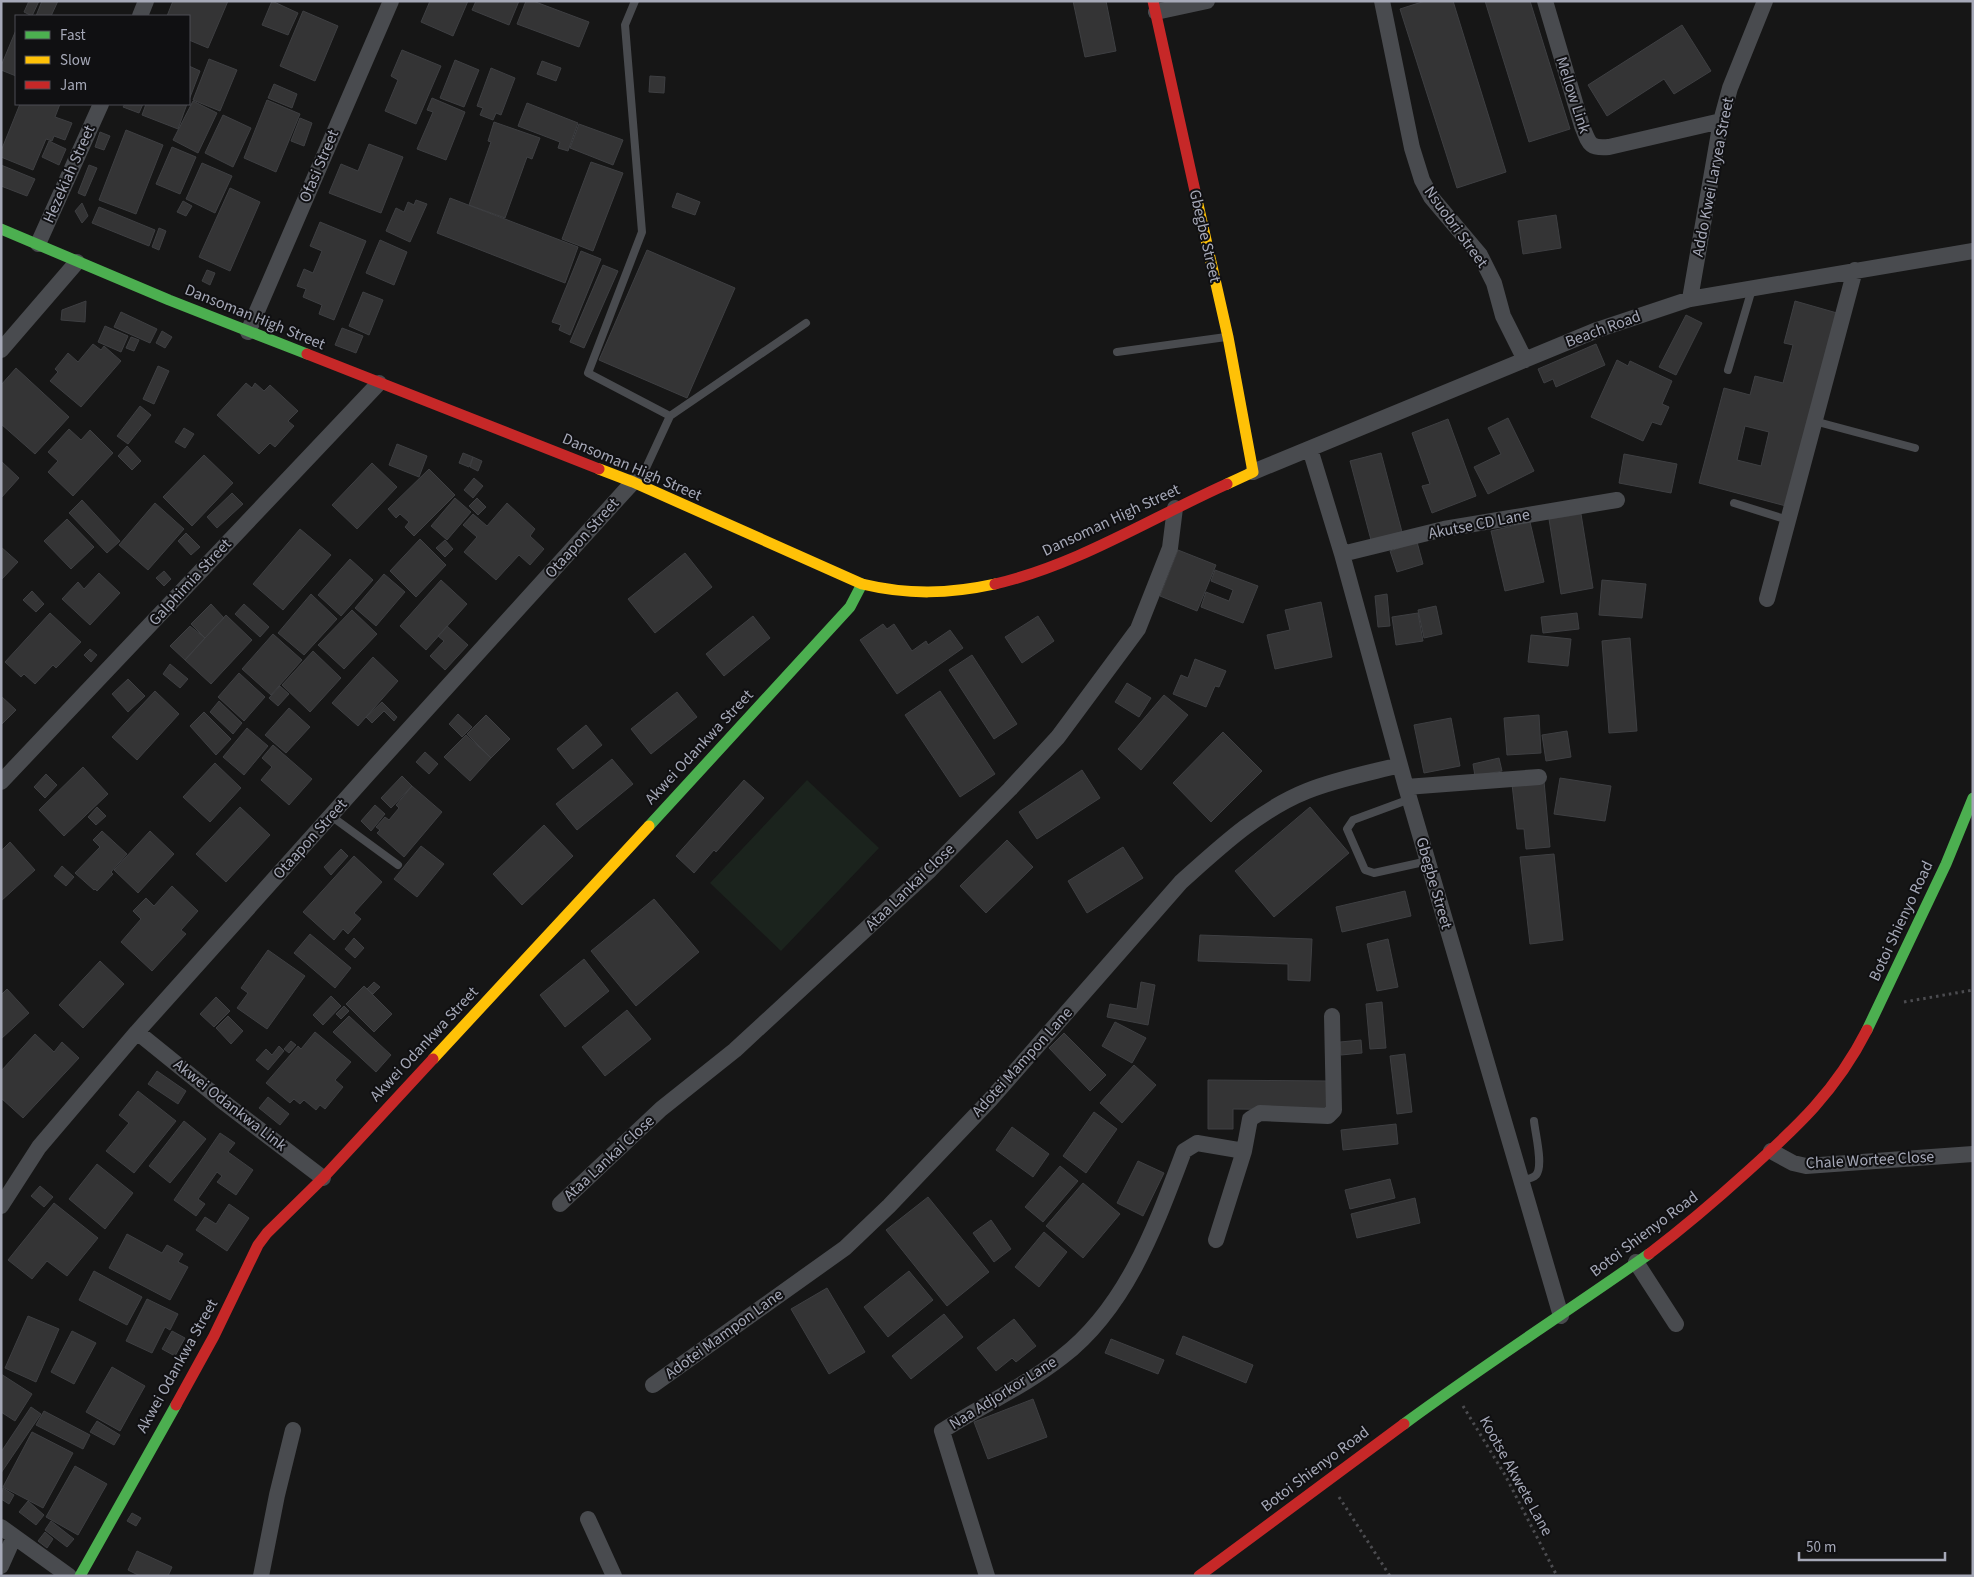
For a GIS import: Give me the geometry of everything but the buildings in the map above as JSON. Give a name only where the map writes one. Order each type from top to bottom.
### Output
[{"type":"street","points":[[140,15],[146,1]]},
{"type":"street","name":"Ofasi Street","points":[[248,332],[390,1]]},
{"type":"street","points":[[1154,7],[1207,1]]},
{"type":"street","name":"Nsuobri Street","points":[[1382,1],[1412,148],[1422,180],[1431,197],[1480,255],[1494,283],[1503,316],[1525,360]]},
{"type":"street","name":"Mellow Link","points":[[1545,1],[1582,126],[1589,143],[1594,147],[1627,144],[1721,121]]},
{"type":"street","name":"Addo Kwei Laryea Street","points":[[1690,299],[1721,121],[1730,88],[1765,1]]},
{"type":"street","name":"Gbegbe Street","points":[[1154,7],[1228,337],[1252,472]]},
{"type":"street","name":"Hezekiah Street","points":[[38,244],[101,105]]},
{"type":"street","name":"Dansoman High Street","points":[[1,230],[248,332],[636,484],[862,584],[902,592],[941,592],[987,586],[1038,572],[1083,554],[1252,472]]},
{"type":"street","name":"Beach Road","points":[[1252,472],[1597,330],[1690,299],[1973,251]]},
{"type":"street","points":[[1,350],[77,262]]},
{"type":"street","points":[[1767,599],[1855,270]]},
{"type":"street","name":"Galphimia Street","points":[[1,782],[379,383]]},
{"type":"street","name":"Gbegbe Street","points":[[1310,449],[1342,554],[1408,793],[1561,1316]]},
{"type":"street","name":"Otaapon Street","points":[[1,1206],[39,1147],[137,1032],[331,816],[636,484]]},
{"type":"street","name":"Akutse CD Lane","points":[[1342,554],[1444,529],[1617,500]]},
{"type":"street","name":"Ataa Lankai Close","points":[[560,1204],[661,1109],[735,1050],[930,870],[1058,737],[1138,629],[1170,548],[1175,508]]},
{"type":"street","name":"Akwei Odankwa Street","points":[[80,1576],[214,1336],[258,1245],[323,1178],[833,626],[850,606],[862,584]]},
{"type":"street","name":"Adotei Mampon Lane","points":[[653,1385],[845,1248],[889,1206],[990,1100],[1181,882],[1215,851],[1272,808],[1308,791],[1400,765]]},
{"type":"street","points":[[1408,793],[1539,777]]},
{"type":"street","name":"Botoi Shienyo Road","points":[[1199,1576],[1216,1570],[1328,1479],[1452,1388],[1561,1316],[1708,1208],[1798,1126],[1830,1091],[1856,1051],[1946,864],[1973,798]]},
{"type":"street","points":[[1216,1240],[1244,1151],[1250,1119],[1260,1113],[1328,1116],[1332,1114],[1334,1110],[1332,1016]]},
{"type":"street","name":"Akwei Odankwa Link","points":[[137,1032],[226,1104],[323,1178]]},
{"type":"street","name":"Naa Adjorkor Lane","points":[[987,1576],[942,1431],[1028,1381],[1062,1358],[1089,1334],[1112,1307],[1148,1242],[1184,1151],[1197,1143],[1244,1151]]},
{"type":"street","name":"Chale Wortee Close","points":[[1771,1151],[1793,1163],[1806,1166],[1973,1154]]},
{"type":"street","points":[[1636,1262],[1676,1324]]},
{"type":"street","points":[[261,1576],[277,1495],[293,1430]]},
{"type":"street","points":[[588,1519],[614,1576]]},
{"type":"street","points":[[1,1566],[8,1532],[69,1576]]},
{"type":"lane","points":[[635,1],[625,25],[642,232],[588,373],[670,416]]},
{"type":"lane","points":[[1728,370],[1752,289]]},
{"type":"lane","points":[[636,484],[670,416],[806,323]]},
{"type":"lane","points":[[1117,352],[1228,337]]},
{"type":"lane","points":[[1814,421],[1915,448]]},
{"type":"lane","points":[[1734,503],[1788,520]]},
{"type":"lane","points":[[1408,793],[1352,820],[1347,829],[1365,870],[1374,873],[1428,861]]},
{"type":"lane","points":[[331,816],[398,865]]},
{"type":"lane","points":[[1521,1180],[1531,1178],[1537,1174],[1540,1166],[1534,1121]]},
{"type":"path","points":[[1878,1007],[1973,990]]},
{"type":"path","name":"Kootse Akwete Lane","points":[[1452,1388],[1505,1475],[1557,1576]]},
{"type":"path","points":[[1328,1479],[1390,1576]]},
{"type":"shaded area","points":[[807,780],[879,848],[781,951],[710,883]]},
{"type":"traffic: fast","points":[[1,229],[169,300],[307,354]]},
{"type":"traffic: fast","points":[[649,826],[850,607],[862,584]]},
{"type":"traffic: fast","points":[[1867,1030],[1946,864],[1973,798]]},
{"type":"traffic: fast","points":[[1404,1424],[1649,1254]]},
{"type":"traffic: fast","points":[[80,1576],[176,1405]]},
{"type":"traffic: slow","points":[[1197,200],[1228,337],[1253,472],[1227,484]]},
{"type":"traffic: slow","points":[[599,469],[633,482],[862,584],[879,588],[928,592],[961,590],[995,584]]},
{"type":"traffic: slow","points":[[433,1059],[649,826]]},
{"type":"traffic: jam","points":[[1153,1],[1197,200]]},
{"type":"traffic: jam","points":[[307,354],[599,469]]},
{"type":"traffic: jam","points":[[995,584],[1025,576],[1084,553],[1227,484]]},
{"type":"traffic: jam","points":[[1649,1254],[1724,1193],[1799,1123],[1829,1090],[1855,1052],[1867,1030]]},
{"type":"traffic: jam","points":[[176,1405],[214,1336],[258,1245],[267,1233],[323,1178],[433,1059]]},
{"type":"traffic: jam","points":[[1199,1576],[1404,1424]]}]
